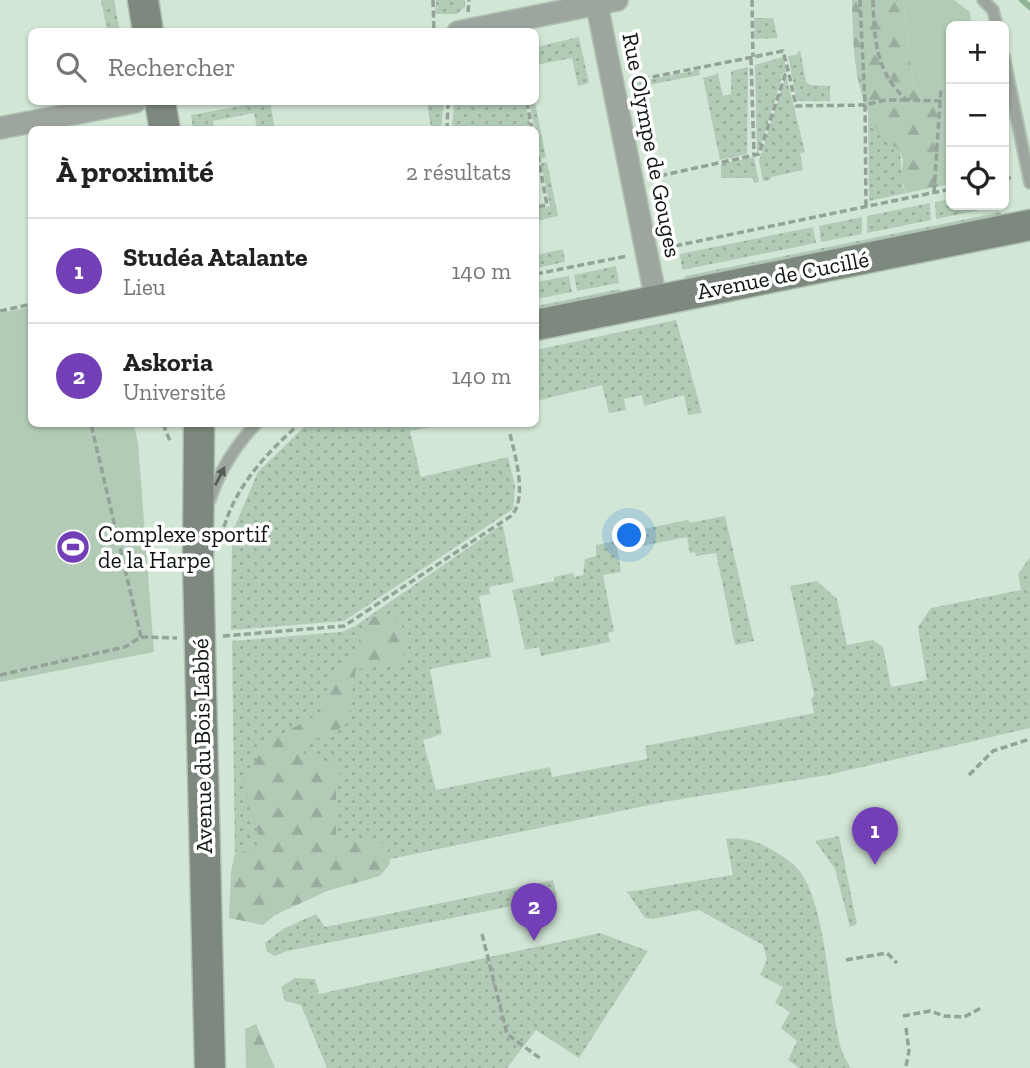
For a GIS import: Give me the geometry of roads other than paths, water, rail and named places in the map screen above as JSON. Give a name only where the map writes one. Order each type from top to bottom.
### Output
[{"type":"street","points":[[143,0],[147,28]]},
{"type":"street","points":[[477,28],[603,2]]},
{"type":"street","name":"Rue Olympe de Gouges","points":[[603,2],[613,85],[656,300]]},
{"type":"street","points":[[0,128],[119,105]]},
{"type":"street","points":[[161,105],[164,126]]},
{"type":"street","name":"Avenue de Cucillé","points":[[539,324],[1030,225]]},
{"type":"street","name":"Avenue du Bois Labbé","points":[[199,427],[210,535],[210,1068]]},
{"type":"lane","points":[[984,0],[993,10],[996,21]]},
{"type":"lane","points":[[1009,81],[1030,183]]},
{"type":"lane","points":[[210,535],[218,478],[233,452],[254,427]]},
{"type":"waterway","points":[[1022,0],[1030,7]]},
{"type":"place","name":"Complexe sportif de la Harpe","points":[[73,547]]},
{"type":"place","name":"Studéa Atalante","points":[[875,865]]},
{"type":"place","name":"Askoria","points":[[534,941]]}]
